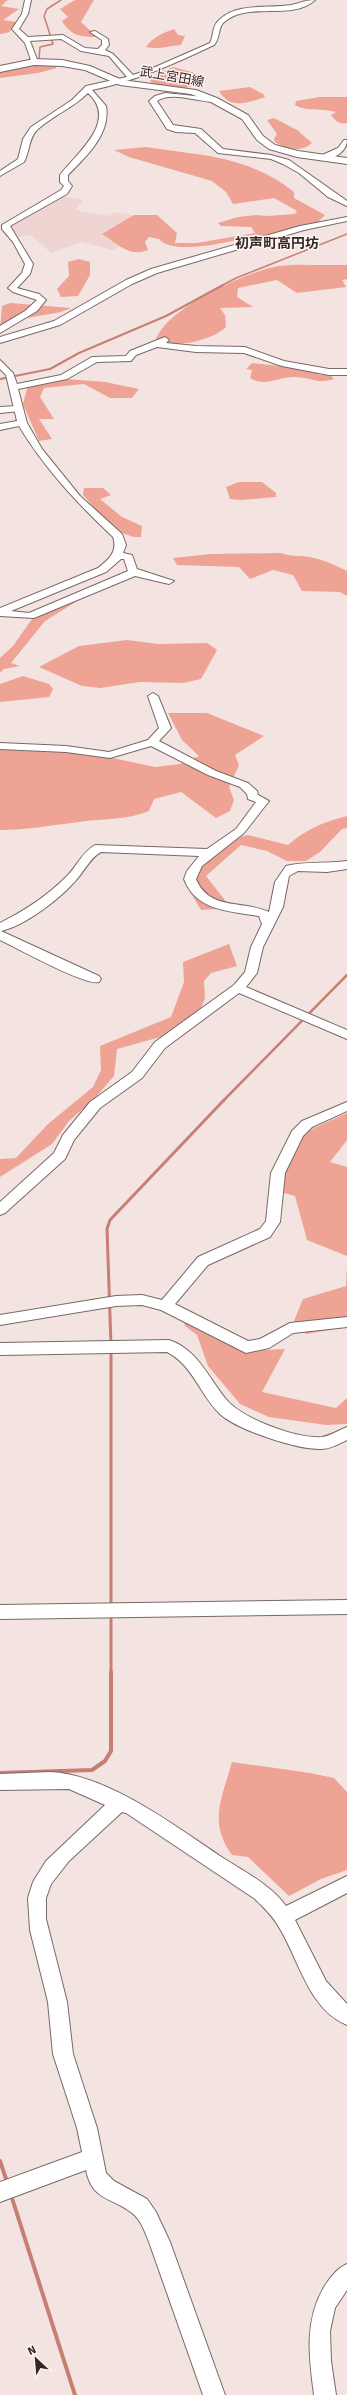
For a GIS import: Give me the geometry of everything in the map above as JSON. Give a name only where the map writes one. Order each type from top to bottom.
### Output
[{"type":"main road","name":"武上宮田線","points":[[0,69],[34,62],[76,65],[120,82],[193,92],[214,100],[245,117],[260,138],[272,147],[297,154],[347,161]]},
{"type":"main road","points":[[0,410],[17,409]]},
{"type":"street","points":[[28,0],[25,14],[15,29],[28,39],[34,62]]},
{"type":"street","points":[[0,174],[21,160],[24,154],[27,139],[34,129],[75,102],[88,90],[95,86],[120,82],[156,70],[212,44],[215,41],[218,25],[228,16],[254,10],[296,6],[312,0]]},
{"type":"street","points":[[93,32],[105,39],[106,45],[100,51]]},
{"type":"street","points":[[28,39],[52,36],[63,38],[83,50],[100,51],[110,55],[131,78]]},
{"type":"street","points":[[0,330],[12,321],[34,310],[42,300],[37,296],[20,292],[12,288],[26,274],[29,264],[17,241],[6,229],[6,224],[64,192],[68,186],[64,182],[64,174],[96,138],[103,113],[99,101],[88,90]]},
{"type":"street","points":[[214,100],[176,96],[157,98],[153,101],[160,106],[164,120],[172,128],[199,131],[221,151],[284,161],[296,166],[321,190],[347,204]]},
{"type":"street","points":[[323,158],[341,150],[347,142]]},
{"type":"street","points":[[0,340],[57,323],[90,306],[130,282],[160,268],[310,226],[347,219]]},
{"type":"street","points":[[11,380],[64,377],[95,359],[128,358],[133,353],[167,339]]},
{"type":"street","points":[[157,344],[196,349],[245,350],[282,363],[323,372],[347,372]]},
{"type":"street","points":[[0,363],[11,380],[17,409],[22,423],[38,450],[63,482],[85,506],[118,536],[121,545],[118,555],[102,570],[0,612]]},
{"type":"street","points":[[0,427],[22,423]]},
{"type":"street","points":[[118,555],[128,557],[135,572]]},
{"type":"street","points":[[0,612],[30,616],[135,572],[169,581]]},
{"type":"street","points":[[0,746],[66,748],[110,755],[152,742],[165,728],[153,696]]},
{"type":"street","points":[[152,742],[212,772],[244,785],[253,792],[252,797],[263,801],[242,830],[210,853],[191,873],[190,879],[194,889],[211,903],[262,912],[266,915],[269,925]]},
{"type":"street","points":[[0,928],[26,914],[51,896],[72,877],[89,854],[99,848],[210,853]]},
{"type":"street","points":[[0,1210],[60,1156],[68,1138],[96,1105],[137,1074],[160,1045],[238,988],[251,973],[257,946],[277,907],[280,882],[290,869],[347,865]]},
{"type":"street","points":[[0,935],[59,964],[95,979]]},
{"type":"street","points":[[238,988],[347,1036]]},
{"type":"street","points":[[165,1306],[203,1261],[265,1232],[273,1222],[278,1173],[297,1134],[307,1124],[347,1106]]},
{"type":"street","points":[[0,1320],[109,1302],[142,1300],[165,1306],[246,1347],[264,1344],[290,1328],[347,1322]]},
{"type":"street","points":[[0,1348],[169,1346],[176,1348],[199,1374],[227,1411],[258,1426],[319,1443],[347,1433]]},
{"type":"street","points":[[0,1612],[347,1607]]},
{"type":"street","points":[[0,1782],[60,1781],[76,1783],[118,1804],[131,1807],[261,1893],[275,1903],[284,1916],[319,1989],[347,2016]]},
{"type":"street","points":[[118,1804],[59,1861],[39,1888],[37,1900],[42,1941],[52,1974],[63,2042],[63,2054],[87,2128],[92,2158],[101,2184],[136,2202],[146,2212],[159,2241],[214,2395]]},
{"type":"street","points":[[284,1916],[345,1888]]},
{"type":"street","points":[[6,2190],[92,2158]]},
{"type":"street","points":[[325,2395],[318,2347],[318,2328],[330,2297],[347,2274]]},
{"type":"shaded area","points":[[0,0],[8,0],[1,6],[19,9],[3,20],[16,22],[12,29],[6,33],[0,34]]},
{"type":"shaded area","points":[[75,0],[94,0],[81,22],[97,37],[77,35],[69,30],[62,21],[68,17],[60,9]]},
{"type":"shaded area","points":[[174,29],[178,35],[185,36],[181,45],[159,48],[146,47],[155,38]]},
{"type":"shaded area","points":[[26,64],[54,66],[57,68],[38,73],[0,78],[0,69]]},
{"type":"shaded area","points":[[173,67],[203,75],[205,77],[194,86],[181,88],[152,83],[150,81],[152,77]]},
{"type":"shaded area","points":[[250,87],[263,94],[265,97],[246,103],[234,103],[223,97],[219,91]]},
{"type":"shaded area","points":[[320,97],[347,97],[347,123],[340,123],[334,119],[331,115],[336,112],[304,108],[295,105],[296,101]]},
{"type":"shaded area","points":[[274,118],[297,130],[312,143],[303,148],[294,149],[284,147],[275,142],[274,139],[277,134],[267,120]]},
{"type":"shaded area","points":[[146,147],[206,155],[241,164],[276,180],[294,192],[294,198],[325,215],[318,222],[264,239],[258,235],[206,246],[178,247],[167,244],[159,239],[149,237],[145,242],[148,250],[135,252],[124,249],[102,234],[134,215],[157,215],[177,233],[175,243],[197,243],[255,233],[251,227],[221,226],[218,223],[238,217],[295,214],[297,211],[274,198],[233,204],[226,192],[212,181],[129,157],[114,150]]},
{"type":"shaded area","points":[[61,196],[83,200],[75,210],[109,216],[115,212],[135,216],[125,243],[113,250],[81,242],[51,253],[31,235],[17,237],[9,229],[8,224]]},
{"type":"shaded area","points":[[79,259],[90,262],[90,275],[78,296],[61,297],[57,289],[69,276],[68,262]]},
{"type":"shaded area","points":[[347,265],[347,279],[342,280],[346,287],[297,293],[277,280],[238,288],[237,297],[253,307],[220,308],[225,315],[226,327],[220,332],[192,342],[172,344],[156,339],[163,327],[192,303],[210,292],[248,275],[279,266]]},
{"type":"shaded area","points":[[10,303],[71,308],[61,312],[22,319],[0,329],[2,306]]},
{"type":"shaded area","points":[[252,363],[310,369],[320,375],[330,374],[334,379],[317,381],[292,377],[260,382],[250,378],[252,370],[246,369]]},
{"type":"shaded area","points":[[66,379],[105,382],[139,389],[132,398],[110,398],[84,384],[44,388],[40,397],[54,419],[39,419],[52,439],[39,441],[23,404],[28,385]]},
{"type":"shaded area","points":[[239,482],[262,482],[276,493],[276,497],[241,500],[230,499],[226,487]]},
{"type":"shaded area","points":[[84,488],[103,488],[111,495],[100,499],[122,517],[142,526],[141,537],[132,536],[116,529],[83,495]]},
{"type":"shaded area","points":[[281,553],[319,559],[347,571],[347,596],[340,592],[302,591],[293,575],[273,570],[250,579],[239,567],[177,565],[173,558],[211,554]]},
{"type":"shaded area","points":[[90,593],[45,621],[11,663],[20,666],[4,669],[0,673],[0,658],[13,646],[32,619],[62,603]]},
{"type":"shaded area","points":[[127,640],[158,644],[207,643],[217,650],[201,679],[183,683],[140,682],[100,688],[82,686],[39,667],[79,646]]},
{"type":"shaded area","points":[[23,676],[49,684],[53,689],[49,697],[0,702],[0,684]]},
{"type":"shaded area","points":[[168,713],[207,713],[264,736],[235,755],[239,765],[229,787],[234,800],[230,811],[216,818],[181,792],[154,799],[149,811],[130,816],[114,819],[0,830],[0,748],[25,751],[56,750],[108,757],[155,767],[180,764],[199,756],[182,740]]},
{"type":"shaded area","points":[[347,816],[347,828],[342,829],[320,852],[306,861],[287,861],[267,851],[241,845],[206,876],[231,908],[201,910],[183,880],[200,853],[233,839],[248,835],[288,845],[295,839],[316,827]]},
{"type":"shaded area","points":[[229,944],[237,966],[211,973],[204,981],[205,998],[198,1016],[164,1036],[117,1049],[114,1076],[95,1098],[69,1121],[52,1144],[0,1177],[0,1159],[16,1158],[48,1124],[93,1087],[101,1070],[100,1046],[171,1017],[184,982],[183,962]]},
{"type":"shaded area","points":[[347,1113],[347,1140],[330,1162],[347,1167],[347,1256],[307,1240],[295,1196],[280,1192],[287,1162],[301,1134]]},
{"type":"shaded area","points":[[347,1267],[347,1327],[306,1334],[294,1321],[303,1299],[346,1286]]},
{"type":"shaded area","points":[[184,1322],[245,1351],[285,1349],[262,1392],[336,1408],[347,1398],[347,1424],[326,1425],[269,1417],[240,1404],[208,1366],[197,1335],[185,1326]]},
{"type":"shaded area","points":[[232,1762],[310,1773],[334,1778],[347,1792],[347,1870],[321,1879],[289,1896],[248,1857],[232,1855],[220,1832],[219,1810]]},
{"type":"waterway","points":[[34,60],[39,59],[40,47],[53,44],[44,16],[47,9],[61,0]]},
{"type":"waterway","points":[[0,66],[15,63]]},
{"type":"waterway","points":[[221,286],[236,278],[347,234]]},
{"type":"waterway","points":[[0,379],[50,369],[79,353],[166,316],[223,285]]},
{"type":"waterway","points":[[223,1101],[347,975]]},
{"type":"waterway","points":[[111,1345],[107,1229],[110,1220],[224,1100]]},
{"type":"waterway","points":[[111,1350],[111,1607]]},
{"type":"waterway","points":[[0,1773],[92,1770],[105,1761],[111,1751],[111,1614]]},
{"type":"waterway","points":[[0,2161],[7,2182]]},
{"type":"waterway","points":[[11,2195],[75,2395]]},
{"type":"district","name":"初声町高円坊","points":[[277,243]]}]
